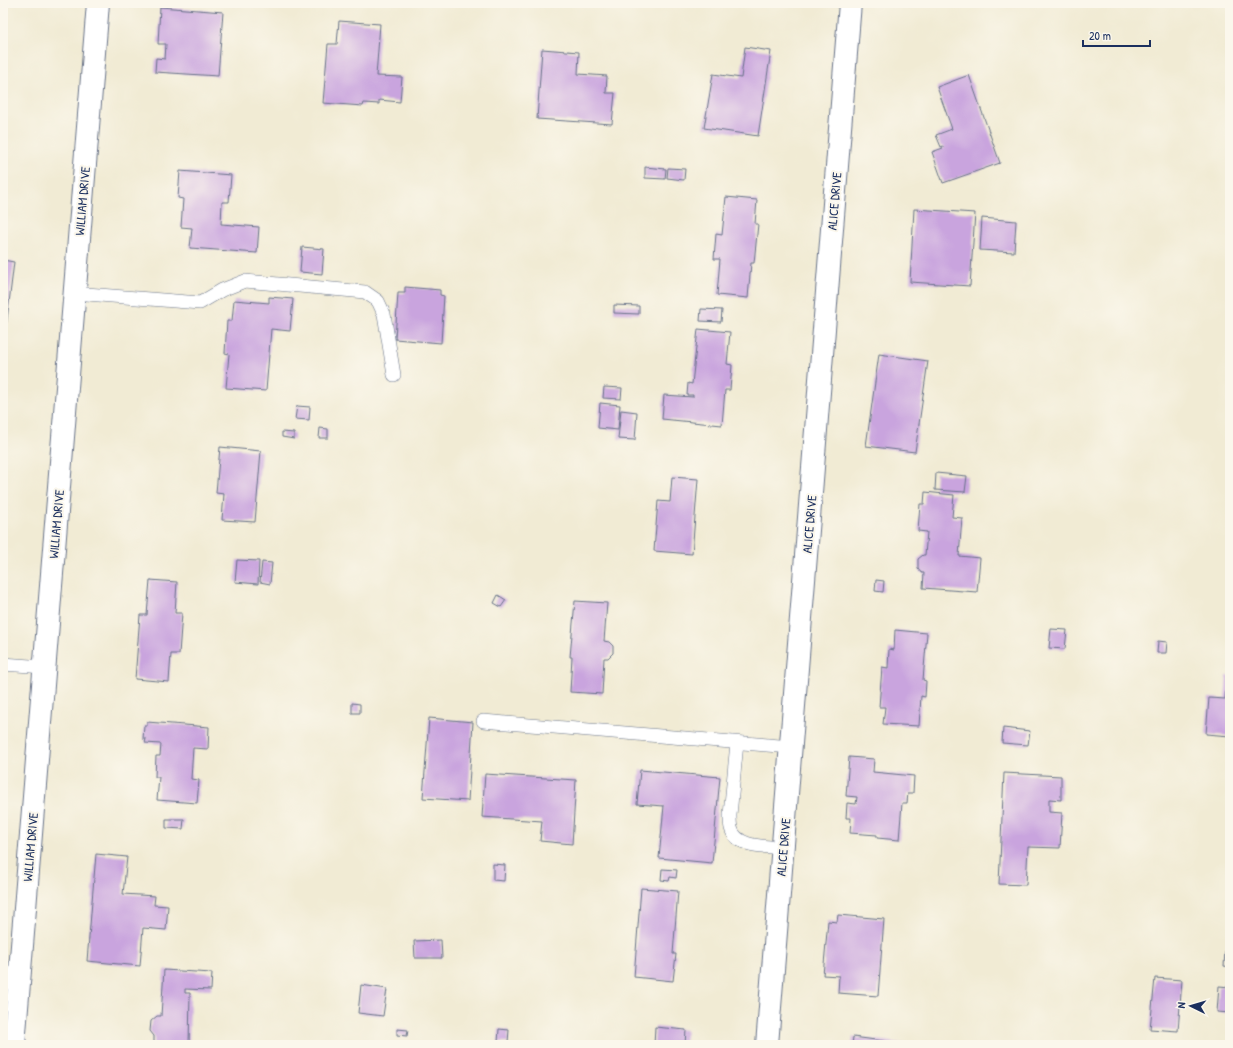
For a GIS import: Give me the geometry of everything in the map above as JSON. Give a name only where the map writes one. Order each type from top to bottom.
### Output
[{"type":"street","name":"WILLIAM DRIVE","points":[[14,1045],[98,3]]},
{"type":"street","name":"ALICE DRIVE","points":[[767,1045],[850,3]]},
{"type":"lane","points":[[74,293],[200,303],[222,290],[245,281],[365,292],[378,301],[384,314],[394,375]]},
{"type":"lane","points":[[3,664],[44,667]]},
{"type":"lane","points":[[483,721],[791,747]]},
{"type":"lane","points":[[737,743],[730,815],[733,833],[738,840],[752,844],[783,848]]},
{"type":"building","points":[[160,7],[223,12],[218,76],[155,72],[156,58],[165,59],[166,44],[158,44]]},
{"type":"building","points":[[339,21],[380,24],[376,76],[402,77],[400,102],[379,100],[379,104],[364,103],[363,106],[323,103],[328,44],[337,44]]},
{"type":"building","points":[[745,47],[771,51],[758,136],[704,128],[713,74],[741,78]]},
{"type":"building","points":[[542,49],[579,52],[578,74],[607,76],[606,93],[615,93],[612,124],[537,119]]},
{"type":"building","points":[[969,75],[1000,163],[943,183],[932,152],[943,148],[943,146],[941,147],[936,135],[952,129],[937,87]]},
{"type":"building","points":[[645,167],[666,169],[665,179],[645,178]]},
{"type":"building","points":[[668,168],[685,169],[684,180],[667,178]]},
{"type":"building","points":[[180,171],[231,175],[229,202],[222,202],[221,224],[259,227],[257,253],[190,248],[192,228],[181,227],[183,199],[178,198]]},
{"type":"building","points":[[726,197],[757,200],[755,224],[758,224],[754,263],[751,263],[748,298],[717,295],[720,259],[714,259],[716,234],[722,235]]},
{"type":"building","points":[[914,209],[975,213],[970,286],[910,282]]},
{"type":"building","points":[[982,218],[1016,221],[1014,252],[980,250]]},
{"type":"building","points":[[302,247],[324,249],[322,274],[300,272]]},
{"type":"building","points":[[3,260],[14,262],[4,344],[3,344]]},
{"type":"building","points":[[405,287],[440,290],[440,295],[444,296],[441,343],[395,339],[398,293],[405,293]]},
{"type":"building","points":[[269,297],[293,299],[290,331],[271,329],[266,391],[226,388],[229,354],[225,353],[227,321],[232,321],[234,300],[269,303]]},
{"type":"building","points":[[614,305],[639,306],[639,314],[614,313]]},
{"type":"building","points":[[701,309],[722,310],[721,322],[700,321]]},
{"type":"building","points":[[698,329],[730,332],[727,364],[732,365],[730,390],[725,390],[722,425],[662,419],[664,395],[693,397],[693,395],[687,395],[688,383],[692,384]]},
{"type":"building","points":[[879,354],[928,361],[915,452],[866,446]]},
{"type":"building","points":[[604,387],[622,388],[621,399],[603,398]]},
{"type":"building","points":[[600,403],[620,405],[618,430],[598,428]]},
{"type":"building","points":[[297,406],[310,407],[309,420],[295,419]]},
{"type":"building","points":[[621,410],[637,412],[635,440],[618,439]]},
{"type":"building","points":[[320,428],[328,429],[328,438],[319,438]]},
{"type":"building","points":[[282,432],[294,433],[294,439],[282,437]]},
{"type":"building","points":[[220,447],[261,451],[255,522],[222,520],[224,494],[216,493]]},
{"type":"building","points":[[936,473],[967,476],[965,492],[935,490]]},
{"type":"building","points":[[672,477],[698,479],[692,554],[654,551],[658,501],[670,502]]},
{"type":"building","points":[[925,492],[954,495],[952,517],[962,518],[959,556],[980,558],[977,592],[923,588],[924,573],[922,573],[918,568],[918,559],[925,555],[927,532],[918,531],[920,504],[924,504]]},
{"type":"building","points":[[237,560],[259,561],[258,584],[235,582]]},
{"type":"building","points":[[262,562],[272,563],[270,584],[260,582]]},
{"type":"building","points":[[150,580],[177,582],[175,613],[182,613],[179,654],[171,654],[169,682],[135,679],[140,615],[147,615]]},
{"type":"building","points":[[876,580],[884,581],[883,592],[875,591]]},
{"type":"building","points":[[498,595],[506,600],[501,607],[494,603]]},
{"type":"building","points":[[575,601],[607,603],[604,641],[609,642],[613,646],[613,653],[608,658],[604,658],[602,694],[570,692],[572,657],[570,657]]},
{"type":"building","points":[[1051,629],[1067,630],[1065,649],[1049,648]]},
{"type":"building","points":[[895,630],[927,633],[923,680],[926,681],[925,697],[921,696],[919,726],[883,724],[885,707],[879,707],[882,667],[888,668],[889,649],[894,650]]},
{"type":"building","points":[[1158,641],[1167,642],[1166,653],[1157,653]]},
{"type":"building","points":[[1227,676],[1230,676],[1230,736],[1206,734],[1209,698],[1225,699]]},
{"type":"building","points":[[352,703],[360,704],[360,713],[352,713]]},
{"type":"building","points":[[429,718],[473,722],[468,801],[423,798]]},
{"type":"building","points":[[147,722],[209,727],[208,749],[193,748],[191,779],[199,780],[197,803],[157,800],[159,777],[155,777],[156,756],[160,756],[161,744],[145,743],[146,739],[143,739],[144,726],[147,726]]},
{"type":"building","points":[[1003,728],[1030,731],[1028,745],[1002,743]]},
{"type":"building","points":[[849,757],[874,759],[873,772],[914,776],[913,793],[908,793],[907,803],[902,803],[899,840],[877,838],[877,835],[850,833],[851,818],[846,818],[847,803],[856,804],[857,797],[846,796]]},
{"type":"building","points":[[640,770],[720,777],[712,863],[659,858],[664,806],[637,804]]},
{"type":"building","points":[[1004,773],[1061,776],[1061,800],[1049,799],[1049,812],[1062,813],[1060,848],[1028,847],[1026,885],[999,884]]},
{"type":"building","points":[[485,774],[576,780],[572,844],[540,841],[542,821],[482,817]]},
{"type":"building","points":[[166,819],[184,819],[183,829],[166,828]]},
{"type":"building","points":[[96,854],[127,857],[123,894],[155,896],[154,905],[168,906],[166,930],[143,928],[140,966],[87,961]]},
{"type":"building","points":[[493,864],[505,865],[504,881],[493,880]]},
{"type":"building","points":[[662,869],[677,870],[676,878],[670,877],[669,881],[661,880]]},
{"type":"building","points":[[641,888],[678,891],[673,954],[676,954],[673,981],[634,977]]},
{"type":"building","points":[[838,915],[884,919],[878,996],[838,993],[839,976],[823,975],[828,921],[837,922]]},
{"type":"building","points":[[441,940],[442,958],[415,958],[414,941]]},
{"type":"building","points":[[1225,951],[1230,952],[1230,967],[1224,966]]},
{"type":"building","points":[[164,970],[212,973],[211,990],[185,989],[185,993],[190,993],[189,1045],[154,1045],[154,1036],[150,1031],[151,1021],[157,1016],[161,1016]]},
{"type":"building","points":[[1155,978],[1182,980],[1178,1031],[1150,1029]]},
{"type":"building","points":[[361,985],[387,989],[383,1016],[358,1013]]},
{"type":"building","points":[[1219,986],[1230,987],[1230,1013],[1217,1012]]},
{"type":"building","points":[[655,1027],[686,1030],[685,1045],[654,1045]]},
{"type":"building","points":[[397,1029],[408,1030],[407,1036],[397,1035]]},
{"type":"building","points":[[499,1029],[509,1030],[508,1042],[498,1042]]},
{"type":"building","points":[[853,1037],[906,1044],[906,1045],[852,1045]]}]
